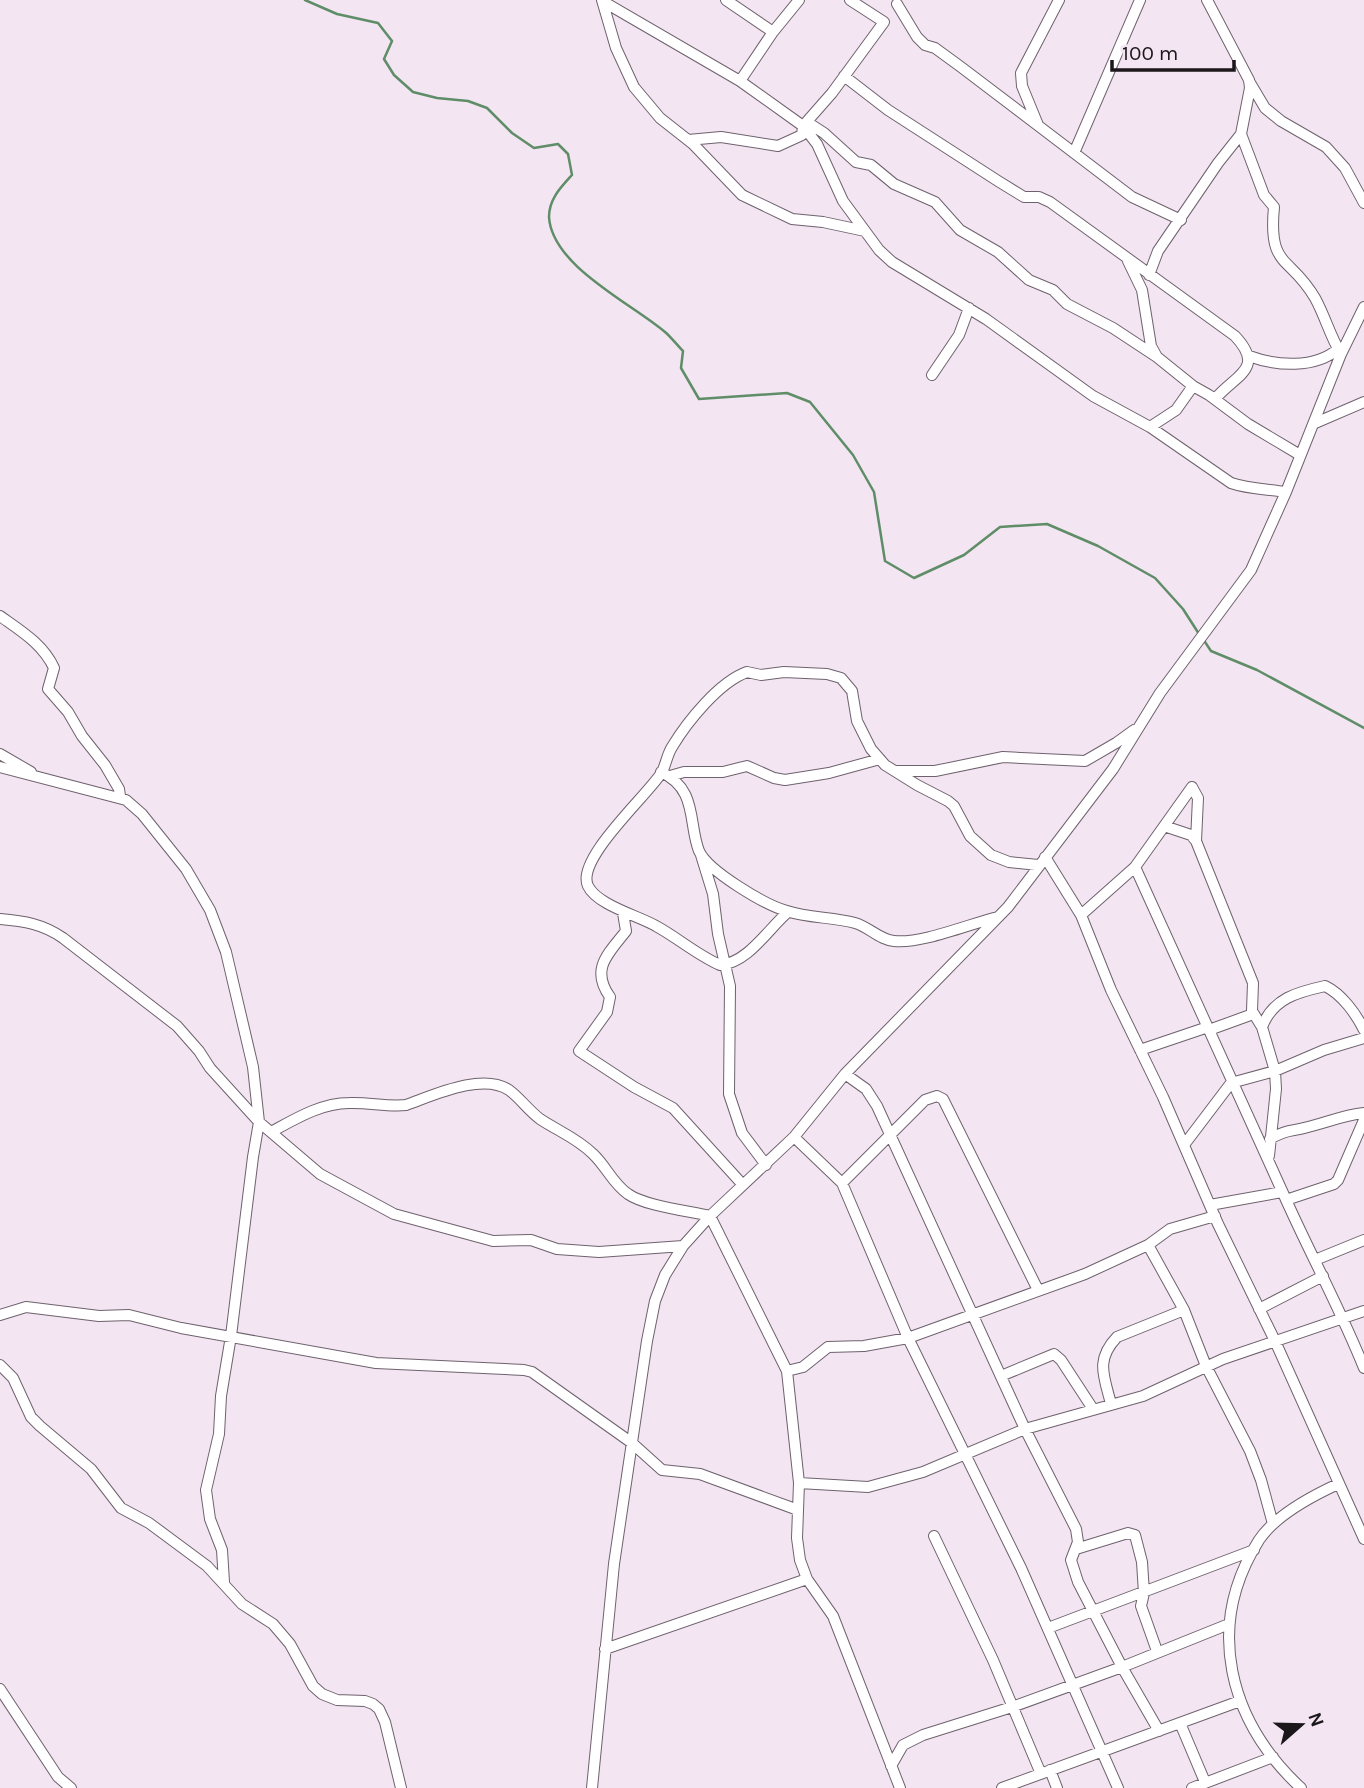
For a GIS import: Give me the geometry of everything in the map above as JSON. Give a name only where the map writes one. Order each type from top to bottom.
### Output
[{"type":"street","points":[[726,0],[774,32]]},
{"type":"street","points":[[740,81],[799,0]]},
{"type":"street","points":[[850,0],[884,22]]},
{"type":"street","points":[[1038,126],[1022,86],[1021,73],[1059,0]]},
{"type":"street","points":[[1074,153],[1140,0]]},
{"type":"street","points":[[1207,0],[1265,108],[1281,121],[1326,147],[1345,168],[1364,203]]},
{"type":"street","points":[[603,1],[824,133],[856,162],[871,165],[894,184],[935,202],[960,230],[998,252],[1029,280],[1053,290],[1067,304],[1112,328],[1157,357],[1248,424],[1300,455]]},
{"type":"street","points":[[603,1],[616,48],[634,87],[660,118],[688,140],[742,195],[792,219],[865,231]]},
{"type":"street","points":[[688,140],[721,137],[778,146],[802,135],[805,124],[899,2],[917,37],[925,45],[935,48],[1132,197],[1181,220]]},
{"type":"street","points":[[844,76],[888,110],[1024,197],[1039,197],[1050,202],[1235,336],[1249,356],[1249,365],[1243,375],[1228,384],[1215,399]]},
{"type":"street","points":[[1149,275],[1158,251],[1241,134],[1250,88],[1249,80]]},
{"type":"street","points":[[805,124],[843,201],[892,262],[969,308],[1093,396],[1150,427],[1231,483],[1246,488],[1261,487],[1286,492]]},
{"type":"street","points":[[1241,134],[1264,195],[1273,205],[1273,241],[1276,253],[1298,275],[1314,298],[1339,351]]},
{"type":"street","points":[[1127,259],[1142,290],[1151,346],[1157,357]]},
{"type":"street","points":[[592,1788],[614,1564],[655,1301],[665,1275],[683,1246],[710,1216],[794,1137],[845,1074],[1008,907],[1113,769],[1160,693],[1251,570],[1286,492],[1339,351],[1364,307]]},
{"type":"street","points":[[932,375],[959,335],[969,308]]},
{"type":"street","points":[[1249,356],[1269,363],[1292,363],[1321,360],[1339,351]]},
{"type":"street","points":[[1150,427],[1176,410],[1193,386]]},
{"type":"street","points":[[1313,424],[1364,402]]},
{"type":"street","points":[[0,616],[40,645],[49,657],[54,668],[48,689],[68,712],[82,736],[105,765],[119,789],[120,796]]},
{"type":"street","points":[[788,912],[773,924],[757,945],[725,965],[712,962],[656,926],[623,913],[591,891],[588,886],[586,874],[589,865],[619,821],[666,774],[673,745],[696,714],[735,678],[747,672],[761,676],[784,672],[827,674],[841,678],[852,691],[857,721],[872,749],[893,771],[954,806],[970,836],[991,855],[1009,862],[1041,861]]},
{"type":"street","points":[[893,771],[935,771],[1003,757],[1056,758],[1079,762],[1091,759],[1140,725]]},
{"type":"street","points":[[0,754],[42,779]]},
{"type":"street","points":[[666,774],[723,772],[742,765],[752,766],[774,778],[785,780],[829,773],[880,759]]},
{"type":"street","points":[[0,767],[120,796],[142,814],[186,869],[210,910],[226,952],[253,1067],[259,1122],[221,1396],[219,1434],[206,1490],[210,1519],[222,1550],[224,1582]]},
{"type":"street","points":[[666,774],[690,806],[700,853],[716,905],[718,934],[731,997],[729,1094],[742,1133],[766,1165]]},
{"type":"street","points":[[1081,915],[1135,867],[1192,787],[1198,798],[1196,841]]},
{"type":"street","points":[[1164,825],[1191,835],[1196,841],[1253,984],[1253,1014],[1262,1027],[1275,1071],[1276,1089],[1268,1158]]},
{"type":"street","points":[[700,853],[735,884],[767,904],[788,912],[854,923],[896,942],[922,939],[998,917]]},
{"type":"street","points":[[1041,861],[1081,915],[1111,990],[1364,1539]]},
{"type":"street","points":[[1135,867],[1231,1083],[1344,1319],[1364,1368]]},
{"type":"street","points":[[623,913],[626,931],[602,965],[602,986],[610,997],[607,1012],[579,1051],[634,1087],[673,1108],[743,1185]]},
{"type":"street","points":[[0,919],[34,923],[51,930],[177,1026],[199,1051],[209,1068],[259,1122],[320,1174],[394,1214],[493,1241],[531,1240],[557,1249],[600,1252],[683,1246]]},
{"type":"street","points":[[1262,1027],[1270,1012],[1289,996],[1325,986],[1356,1015],[1364,1030]]},
{"type":"street","points":[[1140,1050],[1253,1014]]},
{"type":"street","points":[[1184,1145],[1231,1083],[1275,1071],[1364,1038]]},
{"type":"street","points":[[845,1074],[866,1089],[871,1096],[1025,1429],[1079,1536],[1072,1566],[1122,1667],[1159,1731]]},
{"type":"street","points":[[271,1132],[303,1115],[331,1105],[346,1102],[406,1105],[460,1086],[500,1086],[511,1092],[544,1121],[580,1141],[628,1194],[639,1200],[710,1216]]},
{"type":"street","points":[[842,1183],[925,1100],[937,1096],[943,1099],[1038,1290]]},
{"type":"street","points":[[1270,1139],[1289,1129],[1309,1127],[1348,1114],[1364,1113]]},
{"type":"street","points":[[787,1371],[803,1367],[828,1347],[864,1346],[908,1338],[1105,1266],[1148,1245],[1170,1229],[1212,1210],[1334,1184],[1364,1120]]},
{"type":"street","points":[[794,1137],[842,1183],[908,1338],[1021,1568],[1118,1788]]},
{"type":"street","points":[[710,1216],[787,1371],[799,1483],[798,1549],[807,1579],[833,1616],[900,1788]]},
{"type":"street","points":[[1315,1260],[1364,1240]]},
{"type":"street","points":[[1148,1245],[1184,1310],[1206,1366],[1250,1451],[1273,1524]]},
{"type":"street","points":[[1259,1309],[1323,1276]]},
{"type":"street","points":[[0,1315],[26,1307],[99,1316],[129,1315],[181,1328],[376,1363],[524,1370],[532,1372],[632,1443],[662,1470],[700,1474],[798,1510]]},
{"type":"street","points":[[1111,1404],[1102,1366],[1110,1343],[1117,1336],[1184,1310]]},
{"type":"street","points":[[799,1483],[868,1487],[923,1472],[1025,1429],[1143,1396],[1206,1366],[1364,1311]]},
{"type":"street","points":[[1001,1376],[1054,1354],[1061,1360],[1093,1409]]},
{"type":"street","points":[[0,1364],[13,1378],[31,1417],[91,1469],[121,1508],[161,1532],[224,1582],[242,1604],[264,1616],[290,1644],[313,1686],[322,1694],[337,1700],[366,1701],[379,1709],[390,1740],[401,1788]]},
{"type":"street","points":[[1301,1788],[1257,1736],[1240,1701],[1230,1664],[1229,1624],[1241,1576],[1260,1539],[1273,1524],[1312,1496],[1338,1484]]},
{"type":"street","points":[[1076,1549],[1133,1534],[1142,1562],[1144,1593],[1141,1606],[1157,1651]]},
{"type":"street","points":[[934,1536],[1012,1707],[1045,1772],[1057,1788]]},
{"type":"street","points":[[1048,1628],[1254,1550]]},
{"type":"street","points":[[605,1649],[807,1579]]},
{"type":"street","points":[[891,1766],[903,1745],[910,1740],[1012,1707],[1229,1624]]},
{"type":"street","points":[[0,1689],[58,1777],[71,1788]]},
{"type":"street","points":[[1002,1788],[1240,1701]]},
{"type":"street","points":[[1180,1723],[1205,1782]]},
{"type":"street","points":[[1192,1788],[1273,1757]]},
{"type":"waterway","points":[[305,0],[337,14],[378,23],[392,41],[384,59],[394,75],[413,92],[468,101],[487,108],[512,133],[534,148],[558,144],[568,154],[572,175],[553,199],[549,217],[553,235],[564,252],[595,282],[672,339],[683,351],[681,368],[699,399],[787,393],[810,402],[853,455],[874,492],[885,561],[914,578],[964,555],[1000,527],[1047,524],[1098,546],[1155,578],[1183,609],[1199,634]]},
{"type":"waterway","points":[[1203,639],[1211,651],[1257,670],[1364,728]]}]
